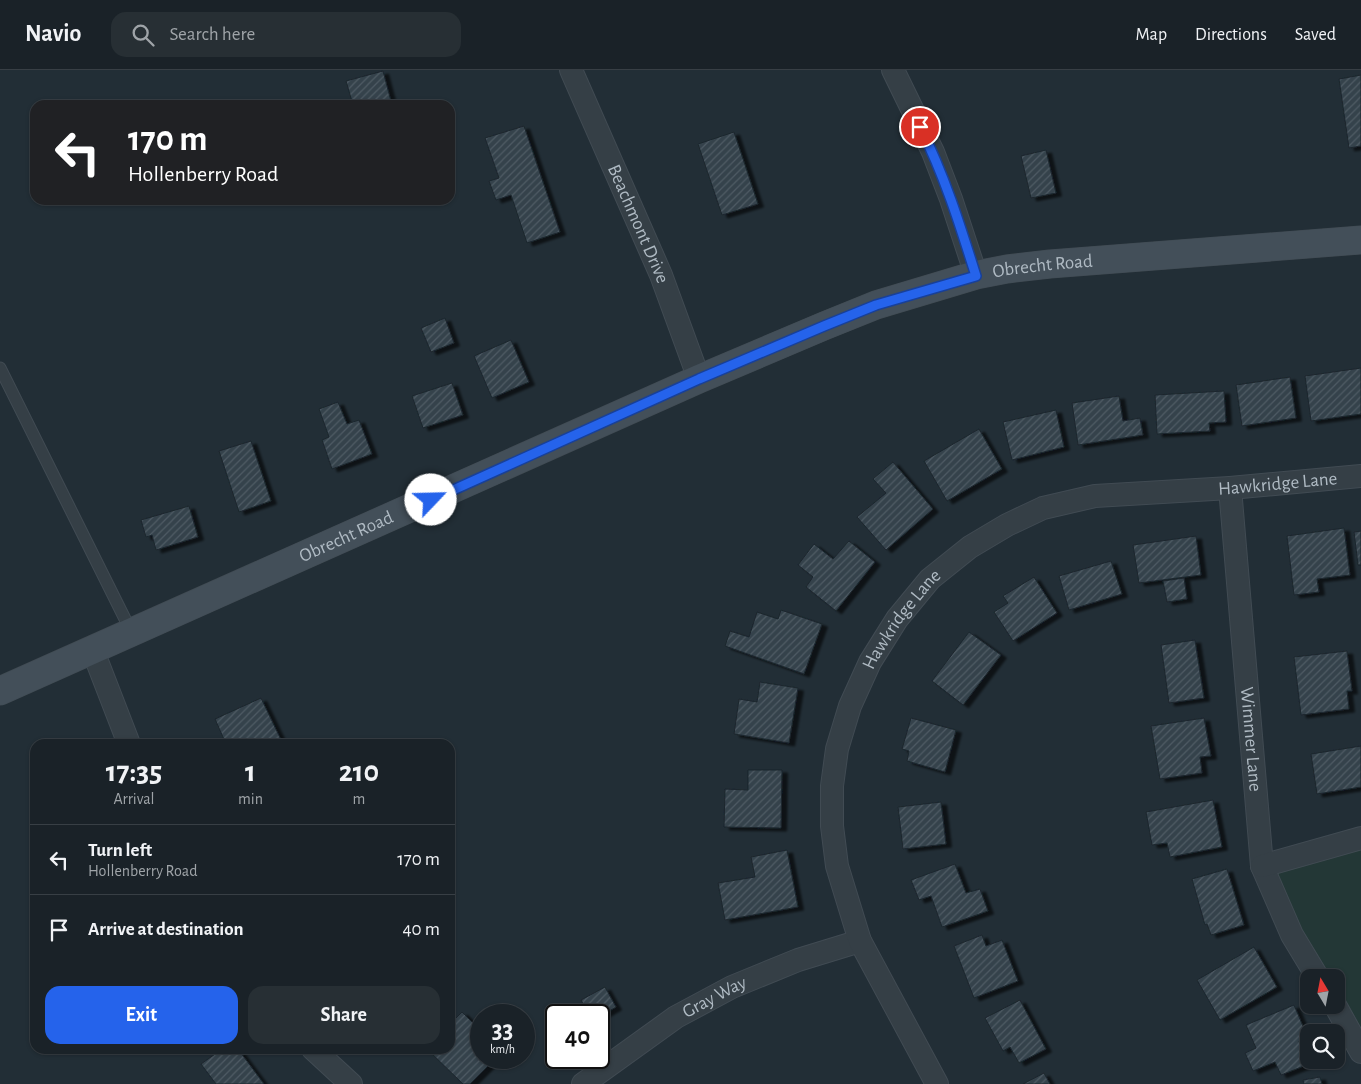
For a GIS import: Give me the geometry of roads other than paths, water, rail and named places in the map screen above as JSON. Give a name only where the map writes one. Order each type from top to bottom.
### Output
[{"type":"street","name":"Beachmont Drive","points":[[571,70],[661,275],[699,379]]},
{"type":"street","points":[[893,70],[933,152],[951,199],[976,276]]},
{"type":"street","name":"Obrecht Road","points":[[0,691],[699,379],[876,305],[1007,269],[1361,240]]},
{"type":"street","name":"Hawkridge Lane","points":[[937,1084],[860,941],[837,866],[832,826],[832,786],[837,749],[850,706],[870,662],[897,619],[930,579],[970,547],[1007,524],[1043,508],[1094,496],[1230,488],[1361,476]]},
{"type":"street","name":"Wimmer Lane","points":[[1230,488],[1262,866],[1292,935],[1313,969]]},
{"type":"street","points":[[93,651],[127,739]]},
{"type":"street","points":[[1262,866],[1361,838]]},
{"type":"street","name":"Gray Way","points":[[583,1084],[676,1018],[732,988],[798,960],[860,941]]},
{"type":"street","points":[[1340,1014],[1361,1052]]},
{"type":"street","points":[[318,1054],[351,1084]]},
{"type":"lane","points":[[0,368],[132,633]]}]
